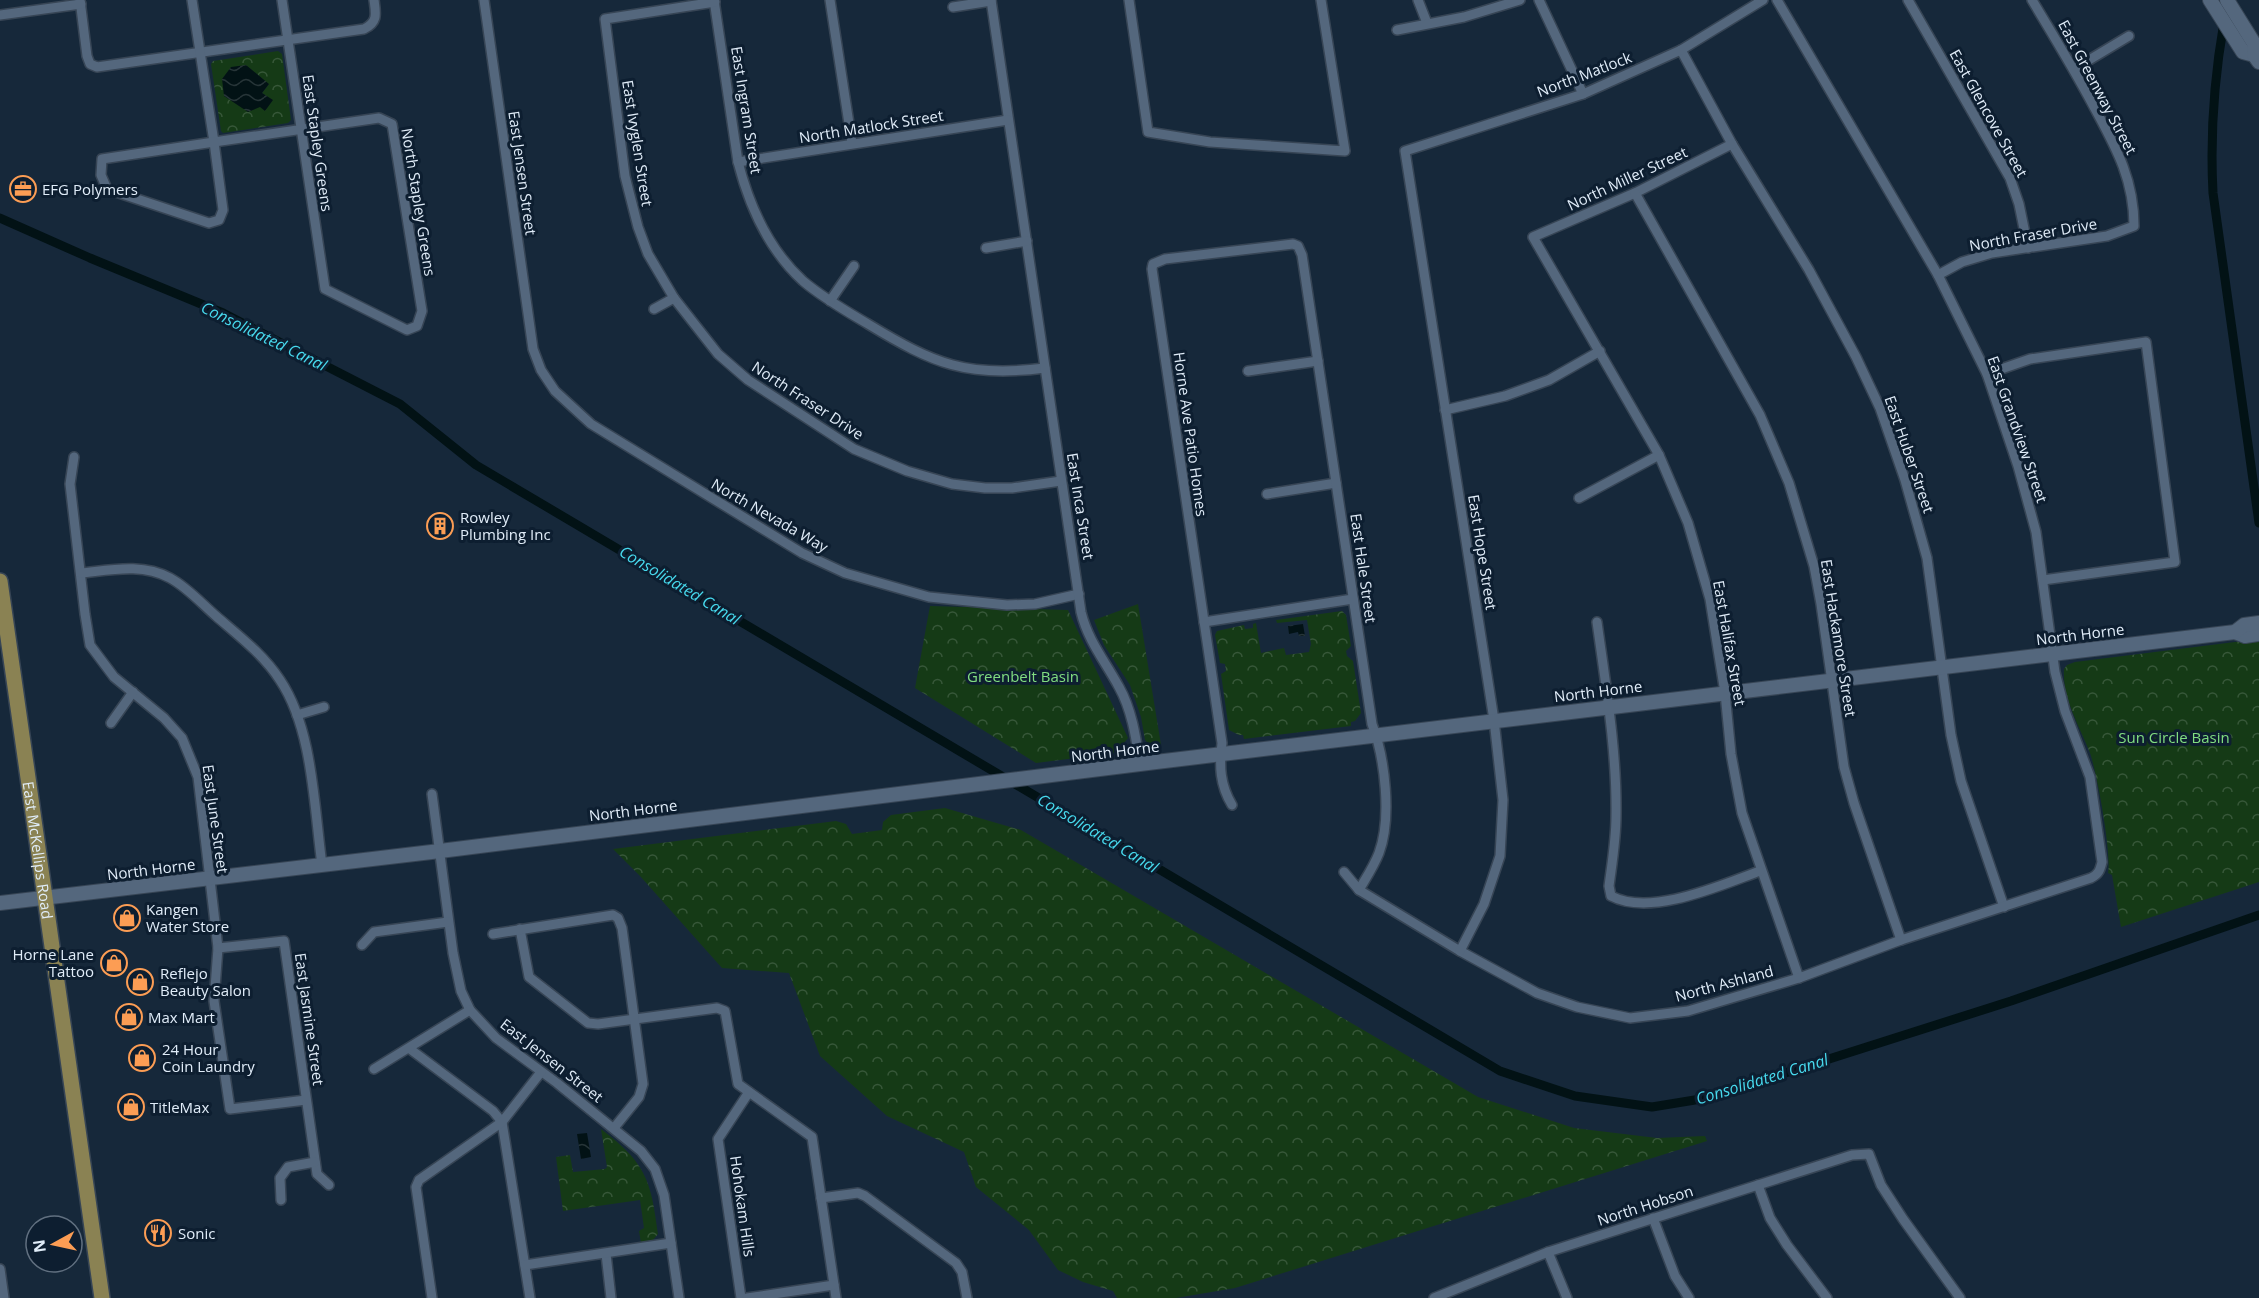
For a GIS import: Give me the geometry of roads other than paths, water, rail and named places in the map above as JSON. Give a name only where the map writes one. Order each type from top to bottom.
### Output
[{"type":"main road","name":"East McKellips Road","points":[[0,581],[102,1298]]},
{"type":"street","points":[[192,0],[214,142],[224,210],[219,220],[209,223],[107,189],[101,175],[102,159],[214,142]]},
{"type":"street","name":"East Stapley Greens","points":[[282,0],[325,289]]},
{"type":"street","points":[[0,15],[80,2],[90,64],[97,68],[364,29],[373,24],[376,16],[374,0]]},
{"type":"street","name":"East Jensen Street","points":[[484,0],[533,350]]},
{"type":"street","points":[[830,0],[852,143]]},
{"type":"street","points":[[1128,0],[1148,132],[1210,142],[1345,151],[1321,0]]},
{"type":"street","points":[[1418,0],[1427,23]]},
{"type":"street","points":[[1397,30],[1464,17],[1520,0]]},
{"type":"street","points":[[1539,0],[1583,94]]},
{"type":"street","name":"North Matlock","points":[[1405,151],[1583,94],[1681,50],[1763,0]]},
{"type":"street","name":"East Grandview Street","points":[[1777,0],[1938,275],[1986,374],[2018,466],[2036,532],[2052,654],[2065,711],[2090,777],[2102,862],[2098,874]]},
{"type":"street","name":"East Glencove Street","points":[[1908,0],[2010,178],[2019,204],[2028,248]]},
{"type":"street","name":"East Greenway Street","points":[[2032,0],[2074,69],[2121,158],[2130,186],[2134,226]]},
{"type":"street","points":[[2227,0],[2255,45],[2256,59]]},
{"type":"street","name":"East Ivyglen Street","points":[[674,298],[648,254],[631,204],[625,176],[604,20],[715,1]]},
{"type":"street","name":"East Ingram Street","points":[[715,1],[738,162],[755,212],[771,243],[802,280],[830,301],[901,344],[939,362],[994,372],[1045,368]]},
{"type":"street","name":"East Inca Street","points":[[953,7],[991,1],[1061,481],[1084,622],[1090,638],[1127,703],[1140,764]]},
{"type":"street","points":[[2212,4],[2243,52],[2256,59]]},
{"type":"street","points":[[2074,69],[2129,36]]},
{"type":"street","name":"East Huber Street","points":[[1681,50],[1732,144],[1809,270],[1856,357],[1880,408],[1905,480],[1927,558],[1951,735],[1961,781],[2004,907]]},
{"type":"street","name":"North Stapley Greens","points":[[214,142],[379,118],[392,124],[422,311],[417,326],[407,330],[325,289]]},
{"type":"street","name":"North Matlock Street","points":[[738,162],[1008,120]]},
{"type":"street","name":"North Miller Street","points":[[1533,237],[1635,193],[1732,144]]},
{"type":"street","name":"East Hope Street","points":[[1405,151],[1494,720],[1503,800],[1500,856],[1484,904],[1460,951]]},
{"type":"street","name":"East Hackamore Street","points":[[1635,193],[1760,415],[1789,483],[1814,566],[1833,681],[1844,767],[1901,940]]},
{"type":"street","name":"North Fraser Drive","points":[[1938,275],[1962,262],[1982,256],[2106,236],[2134,226]]},
{"type":"street","name":"East Halifax Street","points":[[1533,237],[1659,455],[1688,523],[1710,598],[1725,693],[1731,754],[1742,813],[1760,871],[1799,978]]},
{"type":"street","points":[[986,248],[1027,241]]},
{"type":"street","name":"Horne Ave Patio Homes","points":[[1232,805],[1223,790],[1220,755],[1222,743],[1152,269],[1153,264],[1165,259],[1286,244],[1298,246]]},
{"type":"street","name":"East Hale Street","points":[[1298,246],[1302,255],[1372,724],[1379,745],[1386,809],[1379,852],[1359,890]]},
{"type":"street","points":[[830,301],[854,266]]},
{"type":"street","points":[[654,309],[674,298]]},
{"type":"street","name":"North Fraser Drive","points":[[674,298],[718,354],[748,380],[854,449],[907,471],[952,484],[1012,488],[1061,481]]},
{"type":"street","points":[[1986,374],[2030,359],[2146,342],[2175,562],[2043,580]]},
{"type":"street","name":"North Nevada Way","points":[[533,350],[541,370],[555,391],[591,424],[802,553],[845,573],[929,597],[1007,605],[1035,604],[1079,594]]},
{"type":"street","points":[[1445,410],[1516,392],[1549,380],[1600,351]]},
{"type":"street","points":[[1248,372],[1318,361]]},
{"type":"street","points":[[1579,498],[1659,455]]},
{"type":"street","name":"East June Street","points":[[74,458],[70,484],[90,645],[114,677],[164,718],[182,738],[198,777],[218,948],[214,1001],[230,1109],[306,1100]]},
{"type":"street","points":[[1267,494],[1336,483]]},
{"type":"street","points":[[81,573],[130,568],[152,571],[172,579],[258,652],[281,681],[297,715],[309,764],[322,865]]},
{"type":"street","points":[[1204,622],[1353,599]]},
{"type":"street","points":[[1598,622],[1616,782],[1616,819],[1609,886],[1611,896],[1620,901],[1645,903],[1685,897],[1760,871]]},
{"type":"street","name":"North Horne","points":[[2235,632],[2244,625],[2259,623]]},
{"type":"street","name":"North Horne","points":[[0,903],[440,851],[1609,706],[2235,632],[2245,636],[2259,634]]},
{"type":"street","points":[[111,723],[133,692]]},
{"type":"street","points":[[297,715],[324,707]]},
{"type":"street","name":"East Jensen Street","points":[[432,794],[448,922],[461,991],[470,1011],[496,1038],[641,1150],[655,1169],[664,1195],[679,1298]]},
{"type":"street","name":"North Ashland","points":[[1344,872],[1359,890],[1460,951],[1537,993],[1577,1007],[1630,1018],[1688,1011],[1799,978],[1901,940],[2098,874]]},
{"type":"street","points":[[493,934],[613,915],[618,918],[622,928],[643,1084],[639,1097],[614,1128]]},
{"type":"street","points":[[362,945],[374,932],[448,922]]},
{"type":"street","points":[[520,929],[525,967],[529,977],[588,1023],[598,1024],[717,1008],[726,1011],[738,1084],[812,1137],[836,1298]]},
{"type":"street","name":"East Jasmine Street","points":[[218,948],[284,941],[315,1162]]},
{"type":"street","points":[[374,1069],[470,1011]]},
{"type":"street","points":[[410,1049],[493,1111],[502,1122],[530,1298]]},
{"type":"street","points":[[432,1298],[416,1187],[419,1180],[502,1122],[542,1072]]},
{"type":"street","name":"Hohokam Hills","points":[[741,1298],[718,1139],[749,1092]]},
{"type":"street","name":"North Hobson","points":[[1434,1298],[1548,1252],[1852,1155],[1869,1154],[1881,1185],[1960,1298]]},
{"type":"street","points":[[281,1200],[280,1178],[288,1167],[315,1162],[317,1174],[328,1185]]},
{"type":"street","points":[[1758,1185],[1770,1218],[1787,1245],[1827,1298]]},
{"type":"street","points":[[821,1198],[858,1193],[865,1196],[956,1263],[962,1272],[967,1298]]},
{"type":"street","points":[[1653,1218],[1675,1276],[1689,1298]]},
{"type":"street","points":[[525,1265],[671,1243]]},
{"type":"street","points":[[1548,1252],[1567,1298]]},
{"type":"street","points":[[606,1254],[611,1298]]},
{"type":"street","points":[[0,1269],[4,1298]]},
{"type":"street","points":[[747,1298],[834,1285]]},
{"type":"water","points":[[246,65],[269,84],[262,93],[273,100],[265,111],[260,107],[248,112],[224,96],[222,79],[231,67]]},
{"type":"water","points":[[1303,624],[1305,636],[1299,636],[1298,632],[1289,634],[1288,626]]},
{"type":"water","points":[[587,1133],[591,1157],[581,1159],[577,1134]]},
{"type":"waterway","points":[[2224,22],[2214,107],[2213,193],[2259,523]]},
{"type":"waterway","name":"Consolidated Canal","points":[[0,218],[223,313],[400,404],[476,465],[1500,1071],[1575,1096],[1652,1107],[1707,1098],[2011,1001],[2259,915]]},
{"type":"place","name":"EFG Polymers","points":[[23,189]]},
{"type":"place","name":"Rowley Plumbing Inc","points":[[440,526]]},
{"type":"place","name":"Kangen Water Store","points":[[127,918]]},
{"type":"place","name":"Horne Lane Tattoo","points":[[114,963]]},
{"type":"place","name":"Reflejo Beauty Salon","points":[[140,982]]},
{"type":"place","name":"Max Mart","points":[[129,1017]]},
{"type":"place","name":"24 Hour Coin Laundry","points":[[142,1058]]},
{"type":"place","name":"TitleMax","points":[[131,1107]]},
{"type":"place","name":"Sonic","points":[[158,1233]]},
{"type":"park label","name":"Greenbelt Basin","points":[[1023,676]]},
{"type":"park label","name":"Sun Circle Basin","points":[[2174,737]]}]
